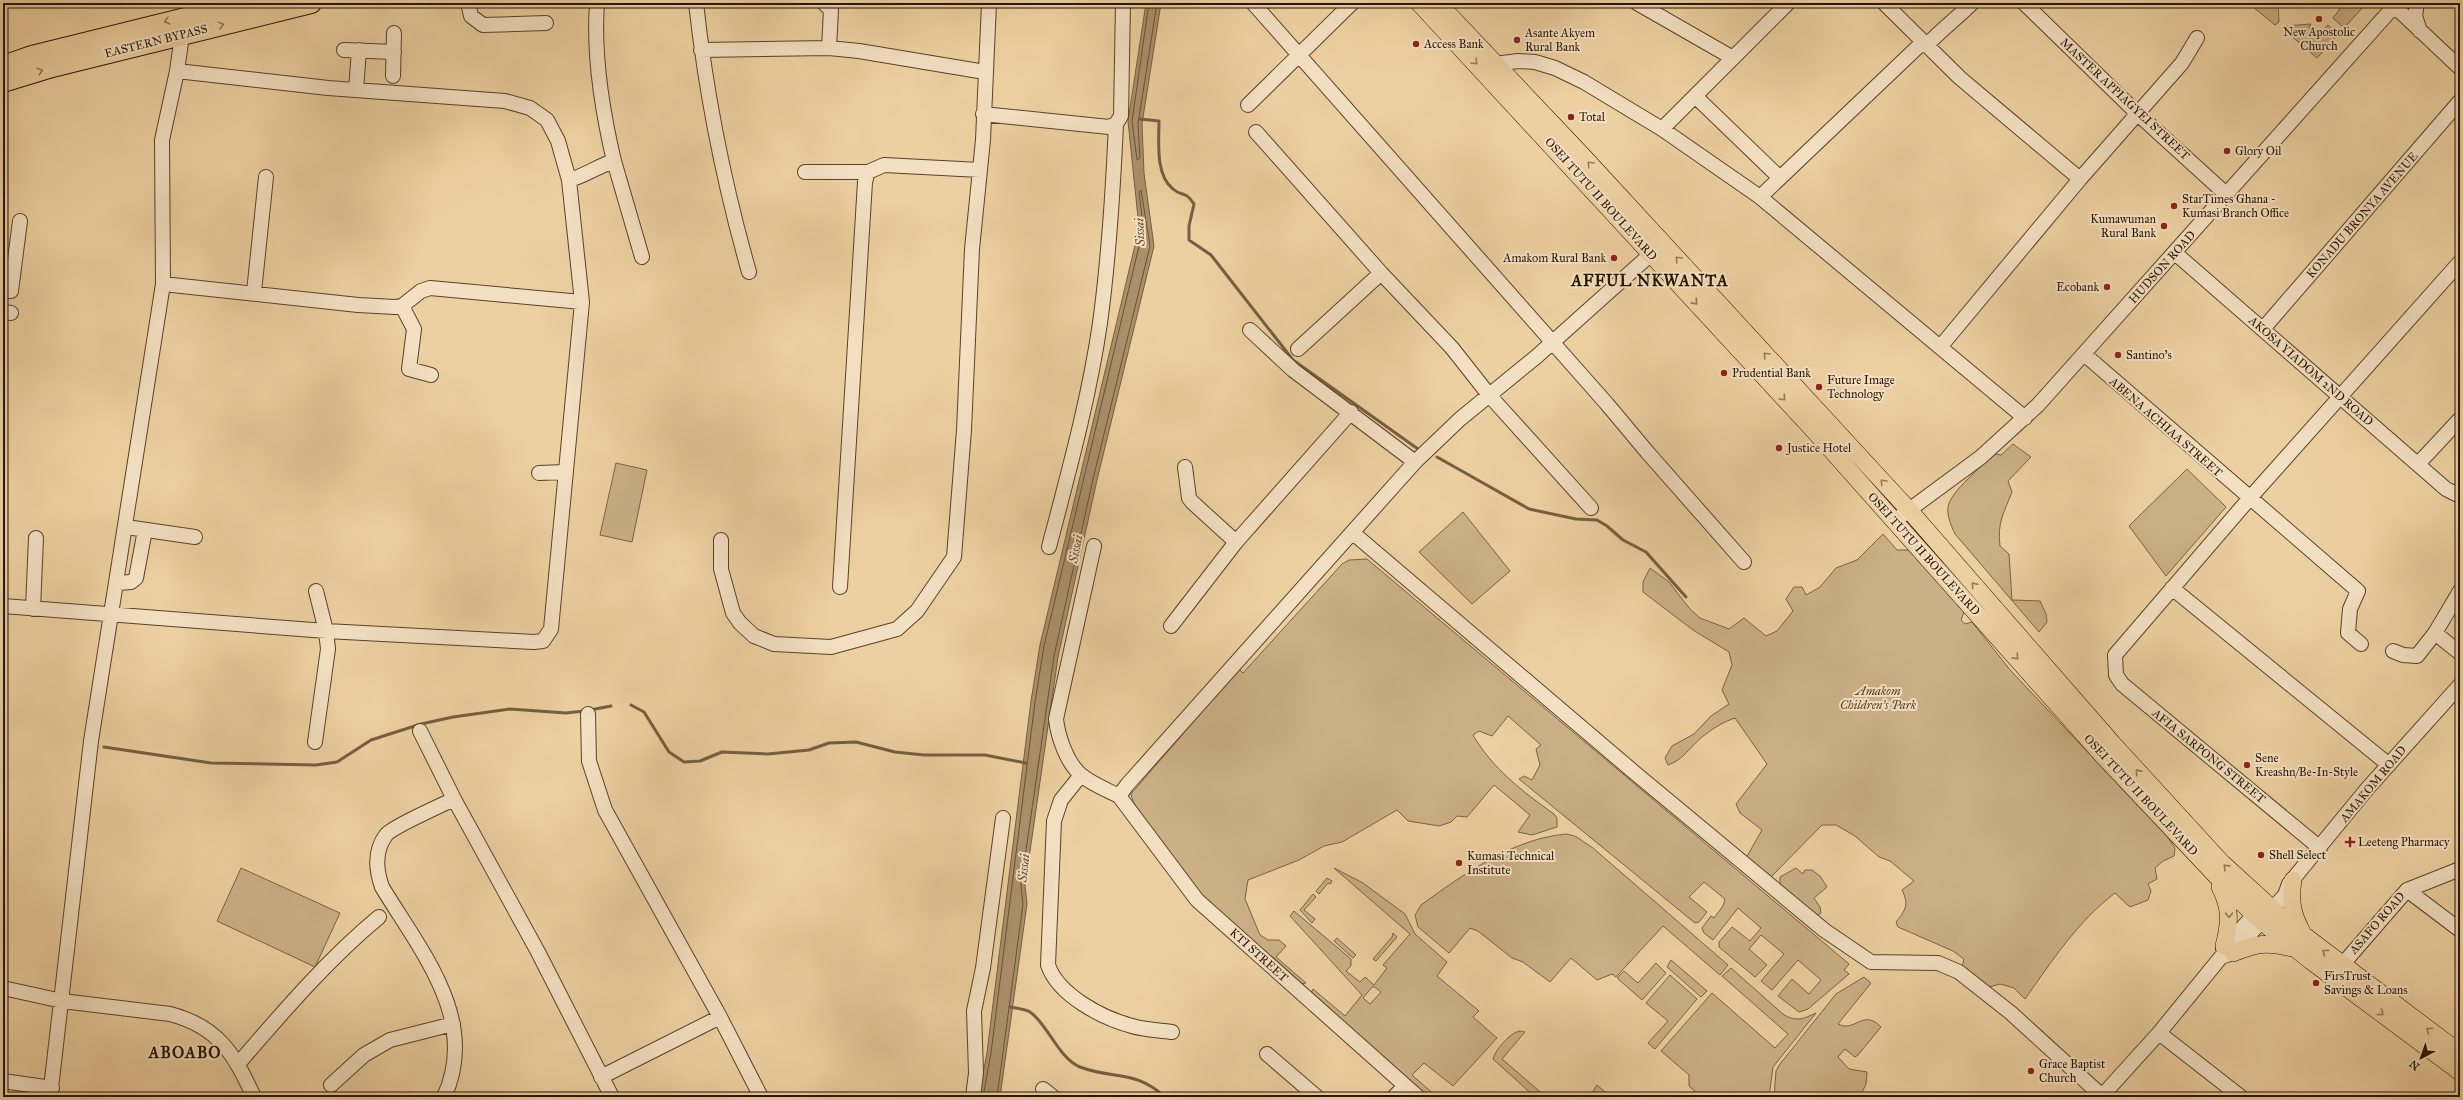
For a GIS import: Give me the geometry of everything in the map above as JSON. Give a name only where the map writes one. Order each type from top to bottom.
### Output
[{"type":"highway","name":"EASTERN BYPASS","points":[[3,66],[32,56],[246,3]]},
{"type":"highway","name":"EASTERN BYPASS","points":[[3,82],[52,67],[311,3]]},
{"type":"main road","name":"OSEI TUTU II BOULEVARD","points":[[1420,3],[1894,520],[2105,758],[2208,868],[2460,1072]]},
{"type":"main road","name":"OSEI TUTU II BOULEVARD","points":[[1438,3],[1581,154],[1909,510],[2113,744],[2222,864],[2263,912]]},
{"type":"main road","points":[[2208,868],[2229,907],[2229,928],[2226,952],[2257,944],[2300,943],[2292,911],[2291,882]]},
{"type":"main road","name":"OSEI TUTU II BOULEVARD","points":[[2300,943],[2342,964],[2460,1054]]},
{"type":"street","points":[[468,3],[471,16],[482,25],[546,22]]},
{"type":"street","points":[[597,3],[596,54],[607,130],[614,161],[642,257]]},
{"type":"street","points":[[696,3],[701,50],[718,145],[736,226],[749,272]]},
{"type":"street","points":[[824,3],[831,10],[829,48]]},
{"type":"street","points":[[721,540],[721,568],[733,613],[740,623],[761,640],[774,644],[831,646],[897,629],[917,611],[955,552],[972,248],[980,170],[989,3]]},
{"type":"street","points":[[1049,547],[1074,451],[1100,324],[1113,210],[1116,124],[1121,116],[1123,3]]},
{"type":"street","points":[[1253,3],[1744,562]]},
{"type":"street","points":[[1248,105],[1352,3]]},
{"type":"street","points":[[1637,3],[1733,58]]},
{"type":"street","points":[[1662,129],[1788,3]]},
{"type":"street","points":[[1884,3],[1924,44],[2080,179]]},
{"type":"street","points":[[1760,197],[1924,44],[1949,22],[1957,18],[1972,3]]},
{"type":"street","name":"MASTER APPIAGYEI STREET","points":[[2024,3],[2138,114],[2227,195]]},
{"type":"street","points":[[2417,3],[2415,16],[2421,33]]},
{"type":"street","points":[[2394,4],[2421,33],[2460,68]]},
{"type":"street","name":"HUDSON ROAD","points":[[1894,520],[1981,457],[2025,418],[2227,195],[2394,4]]},
{"type":"street","points":[[393,76],[394,33]]},
{"type":"street","points":[[3,1081],[51,1093],[82,809],[164,284],[162,140],[177,71],[182,35]]},
{"type":"street","points":[[1941,346],[2080,179],[2182,63],[2197,38]]},
{"type":"street","points":[[701,50],[829,48],[859,51],[985,72]]},
{"type":"street","points":[[344,50],[394,52]]},
{"type":"street","points":[[356,90],[359,50]]},
{"type":"street","points":[[1495,64],[1518,61],[1535,62],[1556,68],[1603,93],[1662,129],[1760,197],[1941,346],[2025,418]]},
{"type":"street","points":[[3,606],[326,631],[543,641],[551,629],[582,302],[569,180],[558,141],[547,120],[530,108],[505,101],[356,90],[177,71]]},
{"type":"street","points":[[1695,96],[1780,178]]},
{"type":"street","name":"KONADU BRONYA AVENUE","points":[[2263,329],[2460,101]]},
{"type":"street","points":[[983,114],[1066,124],[1109,127],[1116,124]]},
{"type":"street","points":[[1256,132],[1381,273],[1452,348],[1489,395],[1591,508]]},
{"type":"street","points":[[569,180],[586,175],[596,168],[614,161]]},
{"type":"street","points":[[805,172],[868,172],[884,165],[980,170]]},
{"type":"street","points":[[840,587],[855,316],[865,182],[868,172]]},
{"type":"street","points":[[254,292],[266,177]]},
{"type":"street","points":[[3,292],[11,291],[20,221]]},
{"type":"street","name":"AKOSA YIADOM 2ND ROAD","points":[[2175,253],[2446,489],[2460,496]]},
{"type":"street","points":[[1094,546],[1056,719],[1058,735],[1074,766],[1081,775],[1119,796],[1127,785],[1415,462],[1489,395],[1552,342],[1651,254]]},
{"type":"street","points":[[2388,765],[2172,588],[2339,396],[2460,262]]},
{"type":"street","points":[[1298,349],[1381,273]]},
{"type":"street","points":[[164,284],[254,292],[358,305],[402,306],[421,291],[430,288],[582,302]]},
{"type":"street","points":[[402,306],[414,329],[409,369],[431,374]]},
{"type":"street","points":[[1250,330],[1293,370],[1351,412],[1415,462]]},
{"type":"street","name":"ABENA ACHIAA STREET","points":[[2084,354],[2249,499],[2358,591],[2350,609],[2348,633],[2362,644]]},
{"type":"street","points":[[1171,626],[1236,542],[1351,412]]},
{"type":"street","points":[[2418,464],[2460,419]]},
{"type":"street","points":[[1185,467],[1192,502],[1236,542]]},
{"type":"street","points":[[539,473],[565,472]]},
{"type":"street","points":[[126,527],[196,536]]},
{"type":"street","points":[[118,583],[131,582],[136,578],[145,530]]},
{"type":"street","points":[[1353,533],[1635,773],[1824,930],[1871,962],[1938,963],[1959,972],[2011,1013],[2102,1096]]},
{"type":"street","points":[[33,609],[36,538]]},
{"type":"street","name":"AFIA SARPONG STREET","points":[[2172,588],[2115,656],[2116,675],[2122,684],[2320,848]]},
{"type":"street","points":[[315,742],[328,649],[326,631],[316,590]]},
{"type":"street","points":[[2393,651],[2403,655],[2417,656],[2435,633],[2460,591]]},
{"type":"street","points":[[2435,633],[2460,653]]},
{"type":"street","name":"AMAKOM ROAD","points":[[2102,1096],[2159,1033],[2226,952],[2263,912],[2285,895],[2291,882],[2388,765],[2460,685]]},
{"type":"street","points":[[588,714],[589,761],[605,810],[720,1017],[761,1097]]},
{"type":"street","points":[[420,731],[454,799],[538,952],[612,1097]]},
{"type":"street","points":[[1081,775],[1061,800],[1054,821],[1048,965],[1052,978],[1092,1009],[1132,1026],[1172,1032]]},
{"type":"street","name":"KTI STREET","points":[[1119,796],[1197,900],[1418,1097]]},
{"type":"street","points":[[444,1097],[450,1084],[455,1050],[450,1005],[435,974],[382,887],[377,873],[377,854],[386,833],[454,799]]},
{"type":"street","points":[[973,1097],[976,1073],[974,1011],[983,968],[1003,818]]},
{"type":"street","name":"ASAFO ROAD","points":[[2342,964],[2406,890],[2460,870]]},
{"type":"street","points":[[2406,890],[2460,930]]},
{"type":"street","points":[[238,1064],[280,1015],[340,953],[379,918]]},
{"type":"street","points":[[3,988],[62,1001],[170,1014],[185,1018],[202,1026],[224,1045],[238,1064],[254,1097]]},
{"type":"street","points":[[601,1077],[720,1017]]},
{"type":"street","points":[[331,1085],[364,1055],[390,1040],[453,1024]]},
{"type":"street","points":[[2159,1033],[2241,1097]]},
{"type":"street","points":[[1267,1054],[1317,1097]]},
{"type":"street","points":[[1394,1097],[1405,1086]]},
{"type":"green space","points":[[2254,3],[2278,3],[2279,22],[2275,25],[2252,6]]},
{"type":"green space","points":[[2334,3],[2366,4],[2344,28],[2333,18],[2340,9]]},
{"type":"green space","points":[[2311,24],[2309,27],[2319,35],[2328,25],[2338,35],[2317,58],[2283,29],[2285,26]]},
{"type":"green space","points":[[2013,444],[2031,457],[2008,481],[2012,492],[2000,524],[2000,546],[2009,554],[2012,600],[2040,601],[2046,614],[2047,622],[2039,632],[1955,534],[1948,514],[1948,507],[1954,494],[1995,454],[2001,455]]},
{"type":"green space","points":[[616,463],[647,470],[632,542],[600,535]]},
{"type":"green space","points":[[2187,469],[2226,507],[2166,576],[2129,526]]},
{"type":"green space","points":[[1463,512],[1510,571],[1472,604],[1419,552]]},
{"type":"green space","name":"Amakom Children's Park","points":[[1883,534],[1897,550],[1912,550],[1965,609],[1961,620],[1965,624],[1972,622],[2011,671],[2167,836],[2175,848],[2174,856],[2163,861],[2155,868],[2157,879],[2148,884],[2151,891],[2148,900],[2130,907],[2115,893],[2101,904],[2077,929],[2055,956],[2025,999],[2014,988],[2000,984],[1989,987],[1979,983],[1962,967],[1964,959],[1953,951],[1898,927],[1896,922],[1902,914],[1906,903],[1902,890],[1914,881],[1890,861],[1879,857],[1855,836],[1836,825],[1822,825],[1770,878],[1746,858],[1762,830],[1740,813],[1736,804],[1767,764],[1735,718],[1710,731],[1682,757],[1673,763],[1668,765],[1665,758],[1672,746],[1694,734],[1711,716],[1729,704],[1722,690],[1732,665],[1729,652],[1693,630],[1643,592],[1643,582],[1650,568],[1669,582],[1690,609],[1700,618],[1729,629],[1744,618],[1766,636],[1777,631],[1793,611],[1786,599],[1794,587],[1802,587],[1806,595],[1820,587],[1836,568],[1857,560]]},
{"type":"green space","points":[[1367,559],[1849,964],[1844,970],[1849,974],[1808,1009],[1799,1012],[1778,996],[1792,979],[1809,994],[1821,980],[1798,960],[1772,990],[1761,981],[1784,954],[1761,935],[1749,949],[1767,965],[1755,977],[1719,947],[1719,942],[1732,927],[1750,941],[1761,928],[1738,908],[1713,940],[1704,933],[1702,928],[1711,916],[1714,918],[1723,906],[1725,899],[1704,882],[1689,897],[1707,912],[1699,922],[1695,923],[1519,779],[1524,776],[1532,780],[1540,765],[1536,749],[1541,745],[1508,716],[1492,736],[1479,731],[1473,735],[1489,758],[1509,779],[1554,814],[1557,818],[1557,827],[1532,835],[1518,832],[1530,815],[1494,785],[1467,817],[1457,816],[1451,822],[1439,826],[1408,821],[1397,810],[1342,842],[1324,846],[1299,860],[1248,880],[1245,899],[1260,935],[1268,940],[1279,940],[1286,946],[1276,957],[1306,983],[1301,984],[1232,926],[1210,906],[1179,869],[1142,816],[1134,803],[1131,794],[1239,669],[1243,673],[1342,564],[1349,560]]},
{"type":"green space","points":[[1566,834],[1575,836],[1593,848],[1728,965],[1720,975],[1663,926],[1616,977],[1612,974],[1597,980],[1571,958],[1550,982],[1523,962],[1512,958],[1478,931],[1470,928],[1449,953],[1418,927],[1415,915],[1421,905],[1472,870],[1508,850],[1546,837]]},
{"type":"green space","points":[[241,868],[340,913],[315,967],[217,921]]},
{"type":"green space","points":[[1334,868],[1363,883],[1405,914],[1415,934],[1447,962],[1437,976],[1479,1011],[1473,1017],[1497,1038],[1453,1086],[1424,1063],[1412,1075],[1437,1097],[1425,1097],[1311,993],[1313,989],[1345,1016],[1362,995],[1290,916],[1294,911],[1351,959],[1351,966],[1346,971],[1360,982],[1365,977],[1374,985],[1387,968],[1383,965],[1410,934]],"holes":[[[1373,986],[1381,992],[1370,1004],[1363,998]]]},
{"type":"green space","points":[[1796,868],[1803,874],[1805,870],[1812,870],[1820,876],[1827,887],[1814,898],[1820,907],[1821,913],[1813,918],[1780,886],[1780,877]]},
{"type":"green space","points":[[1327,878],[1332,881],[1330,884],[1328,883],[1319,894],[1316,891]]},
{"type":"green space","points":[[1313,894],[1316,897],[1304,910],[1315,919],[1312,923],[1300,910]]},
{"type":"green space","points":[[1393,933],[1397,937],[1376,961],[1373,959],[1392,937]]},
{"type":"green space","points":[[1337,938],[1356,955],[1353,958],[1334,941]]},
{"type":"green space","points":[[1671,960],[1707,991],[1701,997],[1667,967]]},
{"type":"green space","points":[[1656,963],[1666,973],[1642,1000],[1617,978],[1624,971],[1638,983]]},
{"type":"green space","points":[[1731,968],[1784,1015],[1800,1019],[1816,1013],[1773,1067],[1769,1097],[1701,1097],[1689,1086],[1689,1075],[1661,1051],[1712,993],[1775,1048],[1788,1034],[1722,976]]},
{"type":"green space","points":[[1670,975],[1697,999],[1655,1049],[1648,1043],[1668,1021],[1646,1003]]},
{"type":"green space","points":[[1864,977],[1871,983],[1838,1024],[1849,1026],[1864,1020],[1869,1020],[1875,1022],[1881,1027],[1858,1055],[1855,1057],[1845,1049],[1838,1057],[1849,1069],[1867,1072],[1866,1084],[1860,1097],[1774,1097],[1776,1071],[1780,1064],[1836,994]]},
{"type":"green space","points":[[1516,1032],[1525,1032],[1502,1059],[1546,1097],[1535,1097],[1493,1059],[1494,1055],[1504,1042]]},
{"type":"green space","points":[[1597,1085],[1611,1097],[1601,1097],[1593,1091]]},
{"type":"water","name":"Sissai","points":[[1146,3],[1161,3],[1142,124],[1144,173],[1154,246],[1097,480],[1058,657],[1025,886],[1027,904],[1000,1097],[979,1097],[987,1052],[1031,701],[1040,645],[1136,241],[1138,218],[1128,121]]},
{"type":"waterway","points":[[1140,119],[1159,121],[1159,157],[1163,175],[1167,183],[1173,189],[1186,195],[1194,204],[1189,226],[1189,240],[1211,255],[1293,360],[1418,449]]},
{"type":"waterway","points":[[1437,457],[1529,509],[1576,519],[1597,520],[1607,526],[1623,540],[1646,552],[1686,597]]},
{"type":"waterway","points":[[631,705],[644,712],[669,752],[684,762],[700,761],[722,752],[768,754],[809,750],[829,743],[856,742],[895,752],[924,755],[985,755],[1026,763]]},
{"type":"waterway","points":[[590,710],[611,706]]},
{"type":"waterway","points":[[104,747],[211,763],[316,765],[337,762],[371,740],[421,724],[453,717],[510,709],[566,713],[584,711]]},
{"type":"waterway","points":[[1010,1007],[1028,1011],[1036,1017],[1059,1049],[1073,1063],[1092,1071],[1124,1076],[1143,1082],[1154,1088],[1165,1097]]},
{"type":"place","name":"New Apostolic Church","points":[[2319,19]]},
{"type":"place","name":"Asante Akyem Rural Bank","points":[[1517,40]]},
{"type":"place","name":"Access Bank","points":[[1416,44]]},
{"type":"place","name":"Total","points":[[1571,117]]},
{"type":"place","name":"Glory Oil","points":[[2227,151]]},
{"type":"place","name":"StarTimes Ghana - Kumasi Branch Office","points":[[2174,206]]},
{"type":"place","name":"Kumawuman Rural Bank","points":[[2164,226]]},
{"type":"place","name":"Amakom Rural Bank","points":[[1614,258]]},
{"type":"place","name":"Ecobank","points":[[2107,287]]},
{"type":"place","name":"Santino's","points":[[2118,355]]},
{"type":"place","name":"Prudential Bank","points":[[1724,373]]},
{"type":"place","name":"Future Image Technology","points":[[1819,387]]},
{"type":"place","name":"Justice Hotel","points":[[1779,448]]},
{"type":"place","name":"Sene Kreashn/Be-In-Style","points":[[2247,765]]},
{"type":"place","name":"Leeteng Pharmacy","points":[[2350,842]]},
{"type":"place","name":"Shell Select","points":[[2261,855]]},
{"type":"place","name":"Kumasi Technical Institute","points":[[1459,863]]},
{"type":"place","name":"FirsTrust Savings & Loans","points":[[2316,983]]},
{"type":"place","name":"Grace Baptist Church","points":[[2031,1071]]},
{"type":"district","name":"AFFUL NKWANTA","points":[[1650,280]]},
{"type":"district","name":"ABOABO","points":[[185,1052]]}]
